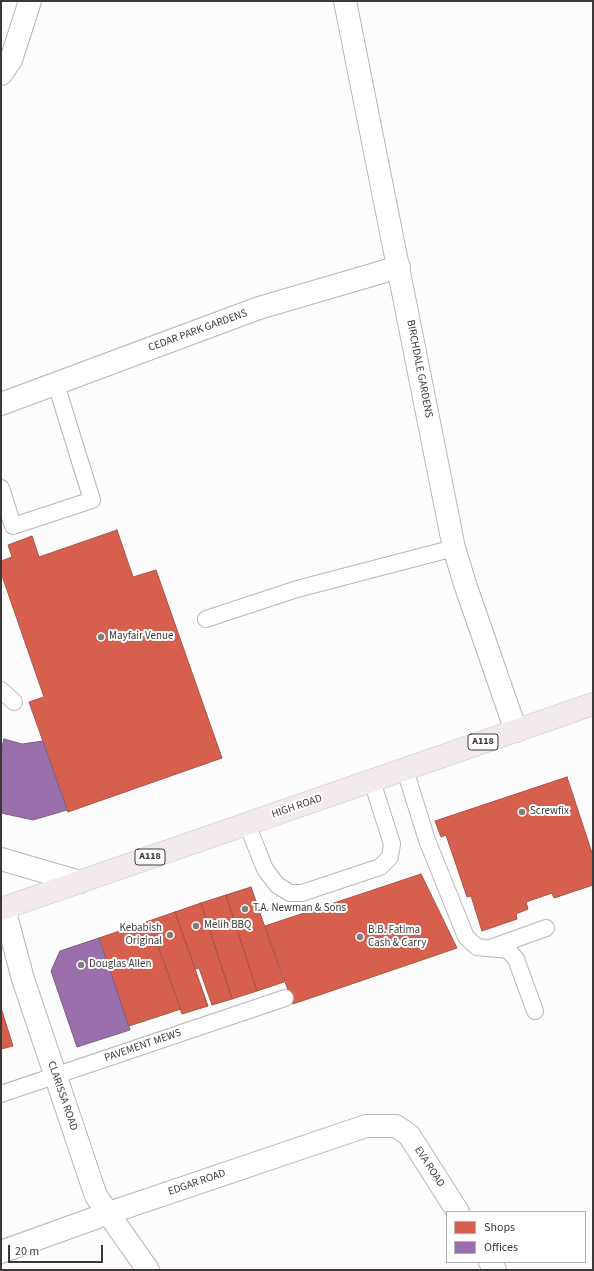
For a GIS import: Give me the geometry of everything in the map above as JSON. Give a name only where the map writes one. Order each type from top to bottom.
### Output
[{"type":"main road","name":"HIGH ROAD","points":[[3,909],[593,704]]},
{"type":"street","points":[[1,74],[11,60],[30,1]]},
{"type":"street","name":"BIRCHDALE GARDENS","points":[[345,1],[454,548],[516,730]]},
{"type":"street","name":"CEDAR PARK GARDENS","points":[[1,404],[259,308],[399,267]]},
{"type":"street","points":[[1,859],[80,882]]},
{"type":"street","name":"CLARISSA ROAD","points":[[3,909],[54,1076],[96,1196],[148,1270]]},
{"type":"street","name":"EDGAR ROAD","points":[[1,1252],[109,1213],[366,1126],[396,1126]]},
{"type":"street","name":"EVA ROAD","points":[[396,1126],[409,1135],[457,1211]]},
{"type":"lane","points":[[1,488],[13,526],[92,500],[56,384]]},
{"type":"lane","points":[[206,619],[298,589],[454,548]]},
{"type":"lane","points":[[1,690],[14,702]]},
{"type":"lane","points":[[404,770],[427,840],[466,937],[477,947],[508,950],[516,959],[535,1011]]},
{"type":"lane","points":[[248,824],[265,869],[277,885],[290,893],[302,893],[380,867],[390,857],[392,844],[372,781]]},
{"type":"lane","points":[[492,948],[546,928]]},
{"type":"lane","name":"PAVEMENT MEWS","points":[[1,1094],[285,998]]},
{"type":"building: Shops","name":"Mayfair Venue","points":[[117,530],[133,577],[156,570],[222,758],[68,812],[29,702],[44,697],[1,573],[1,561],[12,557],[8,545],[32,536],[39,557]]},
{"type":"building: Shops","points":[[567,777],[593,856],[593,885],[554,898],[552,893],[526,902],[528,909],[516,914],[517,919],[482,931],[471,896],[467,897],[446,835],[441,837],[435,821]]},
{"type":"building: Shops","name":"B.B. Fatima Cash & Carry","points":[[421,874],[457,948],[293,1004],[265,926]]},
{"type":"building: Shops","points":[[251,887],[284,982],[257,991],[226,895]]},
{"type":"building: Shops","points":[[226,895],[257,991],[232,999],[201,903]]},
{"type":"building: Shops","points":[[201,903],[232,999],[212,1005],[199,968],[195,969],[175,912]]},
{"type":"building: Shops","points":[[175,912],[208,1006],[182,1014],[149,921]]},
{"type":"building: Shops","points":[[149,921],[181,1009],[129,1026],[99,938]]},
{"type":"building: Shops","points":[[1,1008],[13,1046],[1,1049]]},
{"type":"building: Offices","points":[[4,739],[22,744],[43,741],[67,810],[33,820],[1,813],[1,750]]},
{"type":"building: Offices","points":[[99,938],[130,1030],[77,1047],[51,971],[60,951]]},
{"type":"place","name":"Mayfair Venue","points":[[101,637]]},
{"type":"place","name":"Screwfix","points":[[522,812]]},
{"type":"place","name":"T.A. Newman & Sons","points":[[245,909]]},
{"type":"place","name":"Melih BBQ","points":[[196,926]]},
{"type":"place","name":"Kebabish Original","points":[[170,935]]},
{"type":"place","name":"B.B. Fatima Cash & Carry","points":[[360,937]]},
{"type":"place","name":"Douglas Allen","points":[[81,965]]}]
